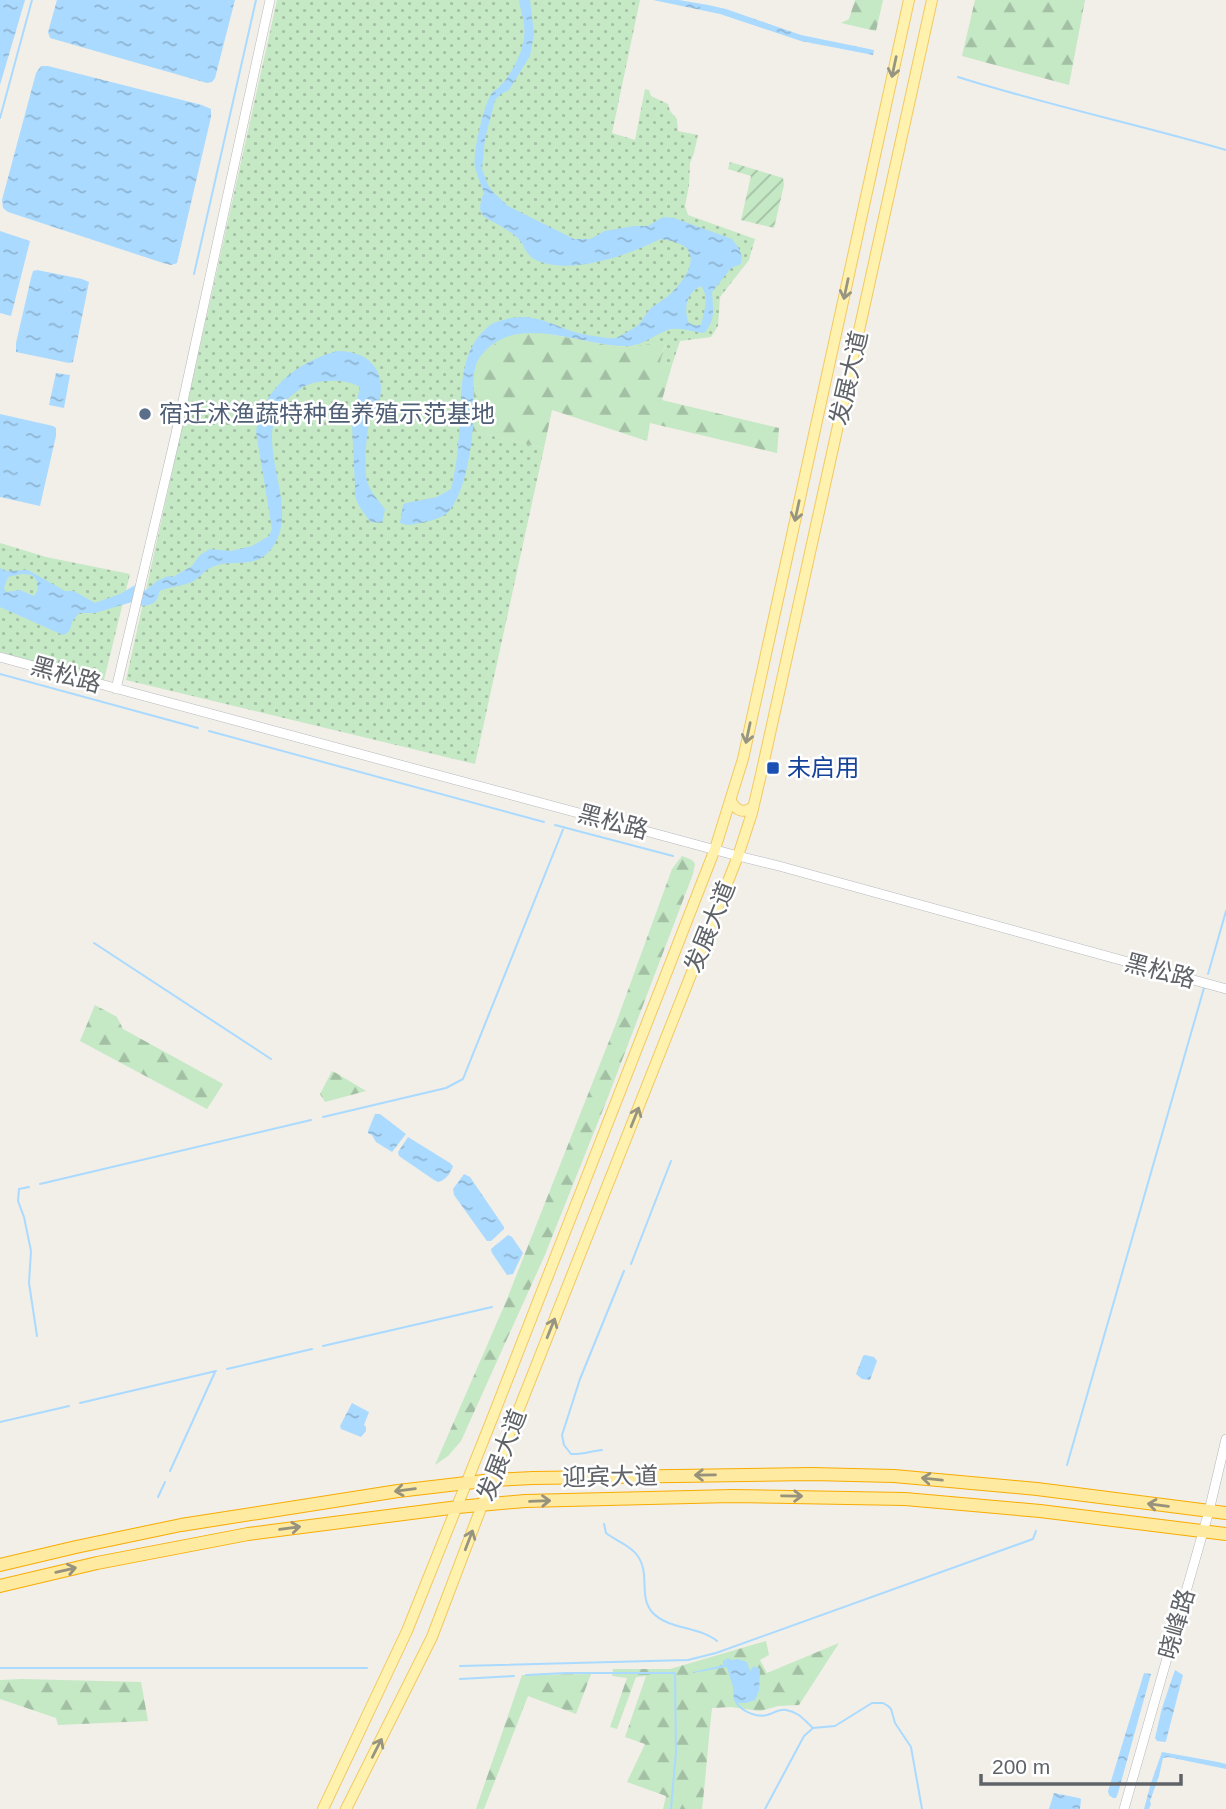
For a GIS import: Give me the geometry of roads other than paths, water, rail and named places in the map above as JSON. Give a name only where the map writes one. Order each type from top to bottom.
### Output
[{"type":"highway","name":"迎宾大道","points":[[0,1565],[181,1525],[385,1493],[492,1480],[812,1474],[894,1476],[1037,1489],[1226,1513]]},
{"type":"highway","name":"迎宾大道","points":[[0,1586],[121,1558],[248,1534],[484,1504],[732,1496],[905,1499],[1040,1511],[1226,1534]]},
{"type":"main road","name":"发展大道","points":[[323,1809],[399,1652],[458,1507],[715,849],[731,801],[743,759],[909,0]]},
{"type":"main road","name":"发展大道","points":[[346,1809],[432,1637],[738,856],[753,807],[932,0]]},
{"type":"main road","points":[[731,801],[740,811],[748,811],[753,807]]},
{"type":"main road","points":[[701,884],[714,886],[723,892]]},
{"type":"street","points":[[117,689],[175,438],[270,0]]},
{"type":"street","name":"黑松路","points":[[0,657],[1226,989]]},
{"type":"street","name":"晓峰路","points":[[1124,1809],[1204,1531],[1226,1439]]},
{"type":"water","points":[[0,0],[25,0],[0,85]]},
{"type":"water","points":[[57,0],[235,0],[215,78],[207,83],[50,38],[48,32]]},
{"type":"water","points":[[519,0],[530,0],[534,34],[530,56],[509,90],[495,100],[485,139],[482,169],[493,192],[508,206],[574,239],[590,239],[605,231],[648,226],[663,217],[674,218],[732,239],[742,256],[741,264],[731,268],[712,292],[712,319],[704,333],[672,329],[628,346],[528,333],[509,336],[492,345],[478,360],[474,371],[472,437],[459,495],[446,514],[426,522],[403,524],[400,523],[403,505],[437,497],[451,489],[465,368],[473,346],[488,327],[499,321],[523,317],[539,319],[581,334],[615,338],[638,325],[651,308],[675,289],[686,275],[691,260],[685,247],[660,239],[598,262],[564,266],[548,264],[534,259],[515,236],[487,219],[481,212],[484,193],[475,167],[477,141],[489,99],[509,76],[521,50],[524,28]],"holes":[[[701,286],[706,305],[701,325],[693,325],[688,322],[687,301],[696,289]]]},
{"type":"water","points":[[653,0],[679,0],[726,9],[801,35],[874,50],[873,55],[801,41],[720,14]]},
{"type":"water","points":[[41,66],[211,109],[177,263],[163,263],[8,212],[3,208],[2,200],[36,73]]},
{"type":"water","points":[[0,231],[30,241],[11,316],[0,313]]},
{"type":"water","points":[[33,271],[89,282],[73,362],[16,352],[31,278]]},
{"type":"water","points":[[337,351],[358,354],[378,372],[381,391],[368,430],[366,467],[370,489],[385,509],[382,523],[371,522],[356,497],[352,423],[360,387],[337,381],[310,384],[290,397],[278,412],[272,429],[282,509],[281,528],[274,545],[260,558],[212,567],[190,583],[159,591],[153,603],[138,606],[141,591],[192,566],[200,555],[210,549],[231,551],[252,546],[269,536],[272,529],[256,432],[260,416],[274,390],[295,370]]},
{"type":"water","points":[[56,373],[70,375],[64,408],[49,405]]},
{"type":"water","points":[[0,414],[56,428],[40,506],[0,497]]},
{"type":"water","points":[[0,568],[7,571],[28,570],[65,591],[74,591],[95,603],[135,585],[132,602],[95,613],[79,613],[63,635],[0,607]],"holes":[[[22,574],[36,579],[38,588],[34,596],[20,590],[6,592],[4,588],[8,577]]]},
{"type":"water","points":[[375,1114],[380,1114],[406,1134],[392,1152],[368,1133]]},
{"type":"water","points":[[408,1137],[453,1166],[445,1178],[438,1182],[399,1156],[398,1152]]},
{"type":"water","points":[[464,1174],[470,1177],[504,1227],[491,1241],[487,1241],[454,1195],[453,1189]]},
{"type":"water","points":[[508,1235],[523,1253],[513,1274],[507,1275],[491,1249]]},
{"type":"water","points":[[865,1355],[874,1357],[877,1361],[870,1380],[862,1379],[856,1374]]},
{"type":"water","points":[[352,1403],[369,1412],[364,1425],[366,1431],[361,1437],[341,1429],[340,1426]]},
{"type":"water","points":[[729,1658],[747,1662],[750,1671],[754,1666],[760,1669],[759,1691],[755,1700],[737,1703],[734,1700],[727,1667],[693,1673],[723,1665],[723,1661]]},
{"type":"water","points":[[1175,1670],[1183,1675],[1166,1741],[1157,1741],[1155,1738],[1162,1708]]},
{"type":"water","points":[[1144,1673],[1151,1674],[1118,1793],[1116,1798],[1113,1798],[1108,1791]]},
{"type":"water","points":[[1162,1752],[1226,1764],[1226,1769],[1163,1758],[1151,1804],[1149,1809],[1144,1809]]},
{"type":"water","points":[[1054,1793],[1081,1799],[1080,1809],[1049,1809]]},
{"type":"waterway","points":[[0,118],[32,0]]},
{"type":"waterway","points":[[194,274],[256,0]]},
{"type":"waterway","points":[[958,77],[1226,150]]},
{"type":"waterway","points":[[0,674],[198,728]]},
{"type":"waterway","points":[[209,731],[544,822]]},
{"type":"waterway","points":[[555,825],[673,856]]},
{"type":"waterway","points":[[323,1117],[446,1088],[463,1079],[564,827]]},
{"type":"waterway","points":[[1208,974],[1226,911]]},
{"type":"waterway","points":[[94,943],[271,1059]]},
{"type":"waterway","points":[[1067,1465],[1204,988]]},
{"type":"waterway","points":[[40,1184],[311,1120]]},
{"type":"waterway","points":[[631,1264],[671,1161]]},
{"type":"waterway","points":[[29,1187],[19,1189],[18,1201],[31,1251],[29,1283],[37,1336]]},
{"type":"waterway","points":[[602,1450],[571,1454],[564,1445],[562,1435],[580,1379],[624,1271]]},
{"type":"waterway","points":[[323,1346],[492,1307]]},
{"type":"waterway","points":[[227,1369],[312,1349]]},
{"type":"waterway","points":[[80,1403],[216,1371]]},
{"type":"waterway","points":[[170,1471],[215,1372]]},
{"type":"waterway","points":[[0,1422],[69,1406]]},
{"type":"waterway","points":[[158,1497],[165,1482]]},
{"type":"waterway","points":[[604,1524],[606,1533],[631,1548],[641,1562],[646,1599],[652,1612],[666,1622],[702,1633],[717,1641]]},
{"type":"waterway","points":[[460,1666],[688,1660],[716,1653],[1033,1539],[1036,1531]]},
{"type":"waterway","points":[[0,1668],[367,1668]]},
{"type":"waterway","points":[[526,1675],[675,1673],[676,1752],[671,1809]]},
{"type":"waterway","points":[[460,1679],[514,1676]]},
{"type":"waterway","points":[[736,1702],[742,1709],[756,1715],[791,1711],[813,1728],[835,1726],[872,1703],[883,1703],[891,1709],[895,1723],[911,1747],[922,1809]]},
{"type":"waterway","points":[[765,1809],[804,1736],[812,1729]]},
{"type":"place","name":"宿迁沭渔蔬特种鱼养殖示范基地","points":[[145,414]]},
{"type":"place","name":"未启用","points":[[773,768]]}]
